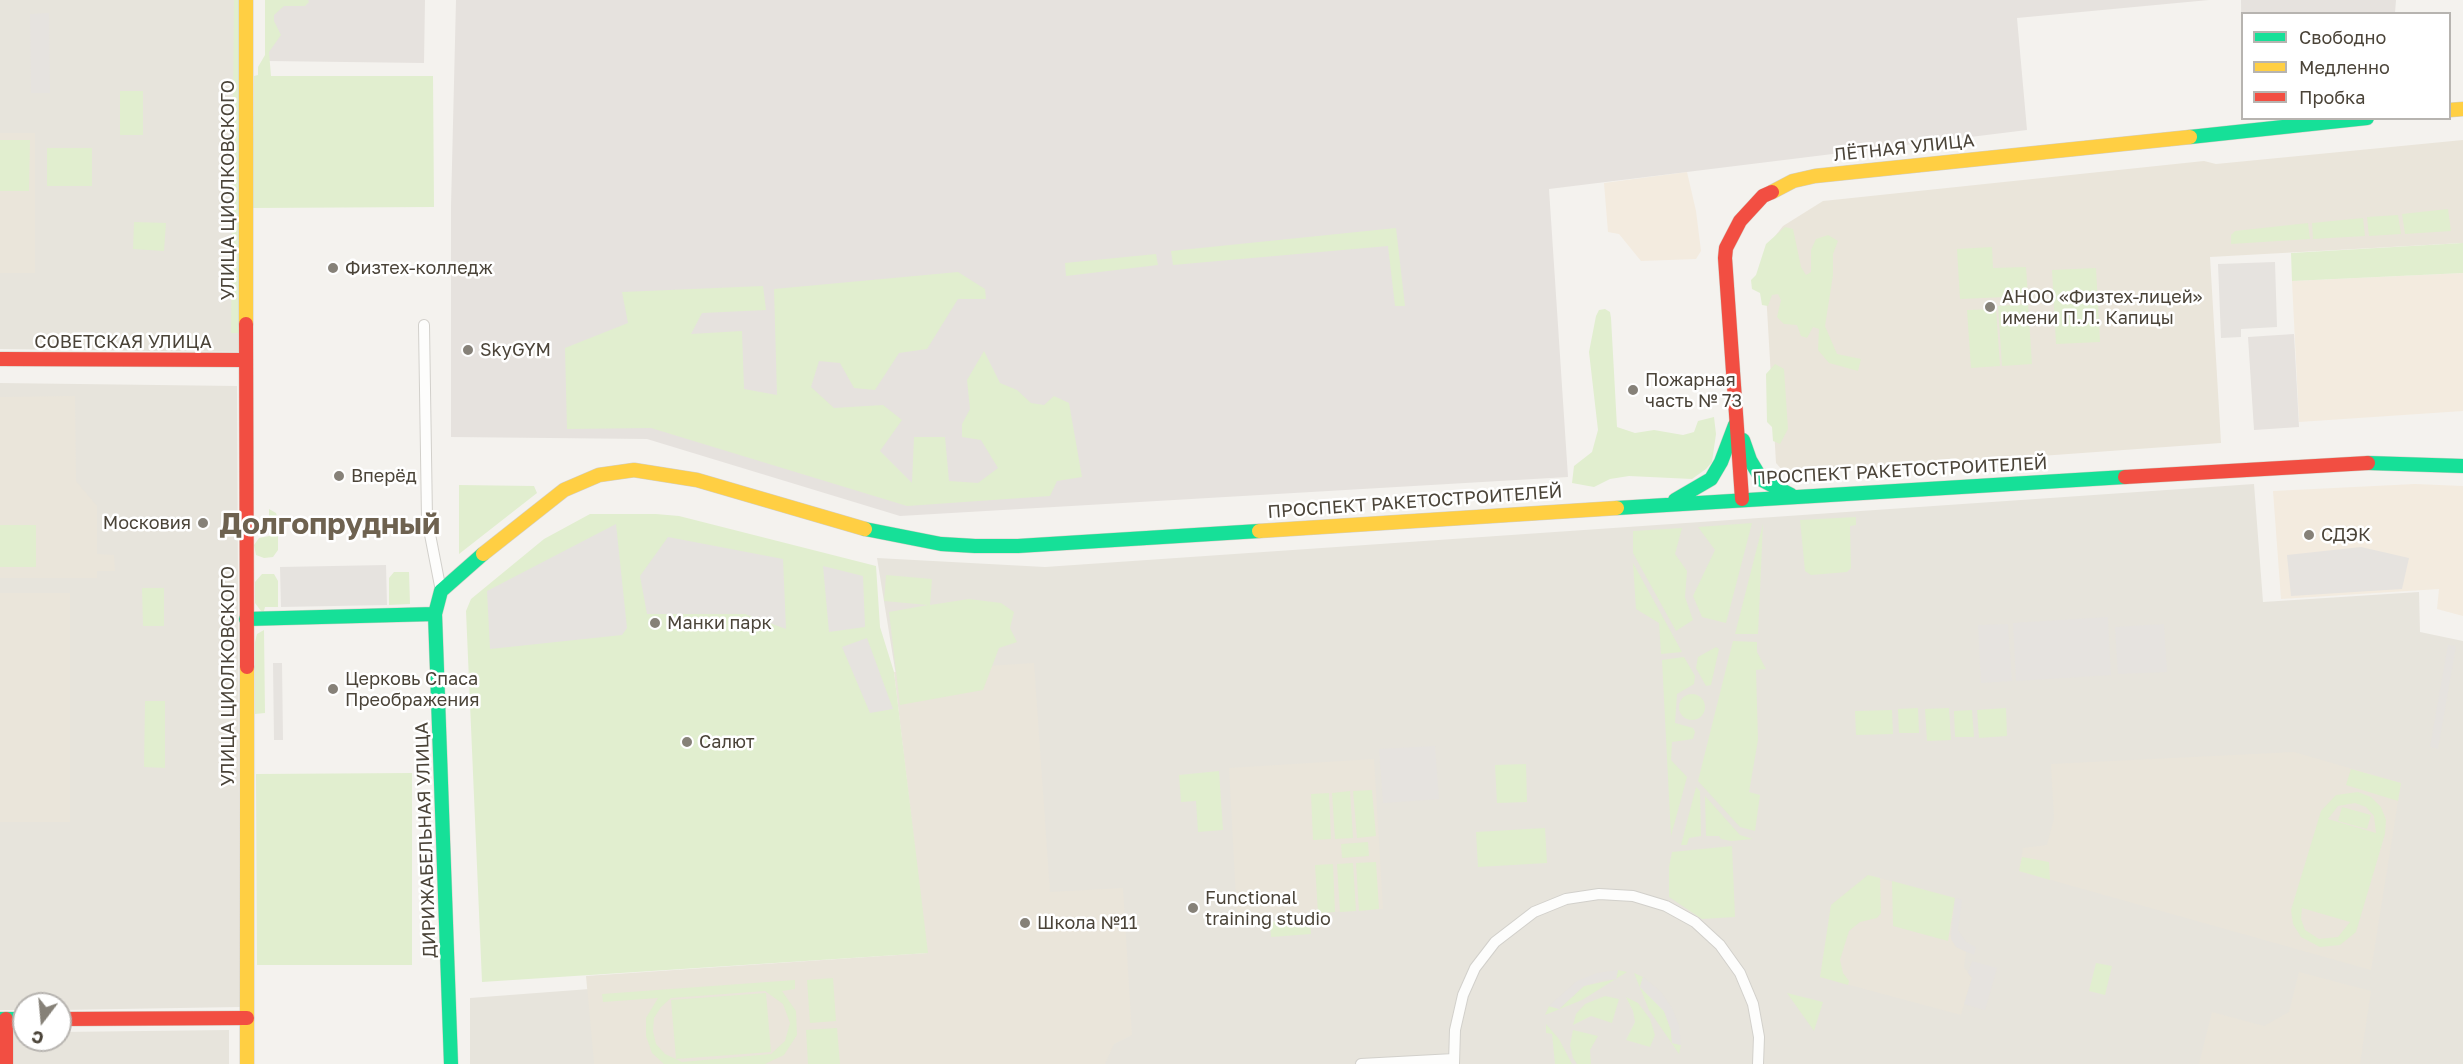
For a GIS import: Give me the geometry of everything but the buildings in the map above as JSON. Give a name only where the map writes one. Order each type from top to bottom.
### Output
[{"type":"street","name":"УЛИЦА ЦИОЛКОВСКОГО","points":[[246,0],[247,1064]]},
{"type":"street","name":"ЛЁТНАЯ УЛИЦА","points":[[1742,499],[1726,248],[1740,221],[1752,205],[1777,188],[1815,176],[2348,120]]},
{"type":"street","points":[[246,619],[435,614],[441,591],[427,519],[424,325]]},
{"type":"street","name":"СОВЕТСКАЯ УЛИЦА","points":[[0,359],[245,360]]},
{"type":"street","points":[[1736,420],[1755,472],[1762,480],[1793,496]]},
{"type":"street","points":[[1668,503],[1711,479],[1721,462],[1736,420]]},
{"type":"street","name":"ПРОСПЕКТ РАКЕТОСТРОИТЕЛЕЙ","points":[[441,591],[457,574],[564,490],[599,476],[634,470],[697,480],[878,533],[941,544],[1018,546],[1668,503],[2312,465],[2397,462],[2463,466]]},
{"type":"street","name":"ДИРИЖАБЕЛЬНАЯ УЛИЦА","points":[[435,614],[451,1064]]},
{"type":"street","points":[[1361,1064],[1454,1061],[1455,1030],[1463,995],[1475,968],[1495,942],[1534,912],[1582,896],[1616,894],[1648,899],[1695,922],[1731,958],[1753,1004],[1759,1037],[1758,1064]]},
{"type":"street","points":[[72,1019],[247,1017]]},
{"type":"street","points":[[3,1019],[6,1064]]},
{"type":"shaded area","points":[[0,0],[243,0],[243,352],[0,349]]},
{"type":"shaded area","points":[[268,0],[425,0],[424,63],[268,61]]},
{"type":"shaded area","points":[[456,0],[2209,0],[2017,18],[2027,130],[1549,189],[1568,477],[900,516],[647,439],[451,437],[451,206]]},
{"type":"shaded area","points":[[2241,0],[2396,0],[2395,12],[2241,12]]},
{"type":"shaded area","points":[[49,13],[50,93],[31,93],[30,14]]},
{"type":"shaded area","points":[[0,133],[35,133],[35,273],[0,273]]},
{"type":"shaded area","name":"АНОО «Физтех-лицей» имени П.Л. Капицы","points":[[2463,140],[2463,243],[2210,257],[2221,443],[1874,468],[1873,464],[1783,471],[1776,463],[1764,258],[1772,240],[1783,226],[1823,201],[2204,161],[2216,164]]},
{"type":"shaded area","points":[[1687,172],[1696,211],[1701,251],[1696,259],[1641,261],[1619,234],[1608,232],[1604,183]]},
{"type":"shaded area","points":[[2275,262],[2277,327],[2241,329],[2241,337],[2221,338],[2218,264]]},
{"type":"shaded area","points":[[2463,273],[2463,411],[2299,422],[2292,281]]},
{"type":"shaded area","points":[[2294,334],[2299,427],[2254,430],[2248,337]]},
{"type":"shaded area","points":[[0,383],[237,386],[240,1007],[72,1010],[72,992],[12,992],[12,1010],[0,1010]]},
{"type":"shaded area","points":[[75,396],[76,481],[97,506],[97,554],[114,555],[115,571],[97,571],[97,578],[0,578],[0,397]]},
{"type":"shaded area","points":[[2254,484],[2263,602],[2419,592],[2420,632],[2463,641],[2463,1064],[470,1064],[470,998],[935,963],[924,849],[877,558],[1045,567]]},
{"type":"shaded area","points":[[2415,484],[2463,486],[2463,616],[2437,609],[2439,589],[2281,599],[2273,491]]},
{"type":"shaded area","points":[[616,524],[627,628],[622,635],[490,649],[487,591]]},
{"type":"shaded area","points":[[668,537],[783,559],[786,629],[745,614],[647,614],[640,576]]},
{"type":"shaded area","points":[[2361,547],[2409,558],[2402,589],[2291,596],[2287,555]]},
{"type":"shaded area","points":[[386,565],[387,605],[281,607],[280,567]]},
{"type":"shaded area","points":[[823,566],[863,576],[865,627],[829,632]]},
{"type":"shaded area","points":[[0,593],[70,593],[70,822],[0,822]]},
{"type":"shaded area","points":[[2108,617],[2111,675],[2016,681],[2013,623]]},
{"type":"shaded area","points":[[2008,624],[2012,681],[1981,683],[1978,625]]},
{"type":"shaded area","points":[[2164,624],[2167,672],[2118,674],[2115,627]]},
{"type":"shaded area","points":[[867,638],[893,709],[870,713],[842,647]]},
{"type":"shaded area","points":[[2448,645],[2456,646],[2438,749],[2430,747]]},
{"type":"shaded area","points":[[273,663],[282,663],[283,740],[274,740]]},
{"type":"shaded area","name":"Школа №11","points":[[1034,663],[1050,892],[1123,888],[1132,1035],[1114,1044],[1105,1064],[594,1064],[586,976],[927,953],[894,672]]},
{"type":"shaded area","points":[[1435,746],[1439,799],[1383,803],[1379,749]]},
{"type":"shaded area","points":[[2294,752],[2401,783],[2371,970],[2019,871],[2023,848],[2047,845],[2054,818],[2051,764]]},
{"type":"shaded area","points":[[1374,759],[1383,909],[1237,918],[1229,768]]},
{"type":"shaded area","points":[[1868,875],[1955,898],[1950,934],[1956,947],[1966,952],[1964,967],[1972,978],[1961,1015],[1820,977],[1831,905]]},
{"type":"shaded area","points":[[1955,898],[1962,900],[1958,930],[1966,942],[1976,947],[1974,955],[1956,947],[1951,939]]},
{"type":"shaded area","points":[[1972,961],[1997,968],[1985,1010],[1964,1004],[1972,978],[1968,973]]},
{"type":"shaded area","points":[[1618,970],[1616,979],[1603,980],[1584,986],[1559,1009],[1549,1006],[1577,981],[1597,973]]},
{"type":"shaded area","points":[[2299,972],[2371,991],[2360,1064],[2199,1064],[2212,1012],[2264,1026],[2289,1012]]},
{"type":"shaded area","points":[[1643,977],[1660,991],[1672,1008],[1679,1026],[1681,1045],[1672,1043],[1671,1030],[1664,1011],[1640,987]]},
{"type":"shaded area","points":[[229,1030],[229,1064],[0,1064],[0,1032],[12,1032],[12,1052],[72,1052],[72,1032]]},
{"type":"green space","points":[[234,0],[240,0],[241,333],[231,333]]},
{"type":"green space","points":[[265,0],[308,0],[309,2],[305,6],[284,6],[274,15],[274,21],[281,35],[269,52],[271,76],[433,76],[434,207],[252,208],[254,76],[258,75],[258,67],[265,55]]},
{"type":"green space","points":[[120,91],[143,91],[143,135],[120,135]]},
{"type":"green space","points":[[0,140],[30,140],[29,191],[0,191]]},
{"type":"green space","points":[[47,148],[92,148],[92,186],[47,186]]},
{"type":"green space","points":[[2448,209],[2451,231],[2405,234],[2402,214]]},
{"type":"green space","points":[[2398,215],[2401,234],[2369,236],[2367,217]]},
{"type":"green space","points":[[2363,218],[2365,236],[2313,239],[2312,223]]},
{"type":"green space","points":[[134,222],[166,223],[164,251],[133,249]]},
{"type":"green space","points":[[2308,223],[2310,239],[2231,244],[2231,235],[2235,231]]},
{"type":"green space","points":[[1785,227],[1793,229],[1801,267],[1806,275],[1811,272],[1811,250],[1816,239],[1828,235],[1838,241],[1833,254],[1833,275],[1825,326],[1837,354],[1861,359],[1858,371],[1829,363],[1818,350],[1819,329],[1813,327],[1807,338],[1801,336],[1797,325],[1784,324],[1777,317],[1781,300],[1778,294],[1772,295],[1768,306],[1762,305],[1760,293],[1752,289],[1751,280],[1756,275],[1766,244]]},
{"type":"green space","points":[[1396,228],[1405,306],[1395,306],[1388,246],[1173,265],[1171,251]]},
{"type":"green space","points":[[2463,243],[2463,273],[2292,281],[2291,253]]},
{"type":"green space","points":[[1992,247],[1993,268],[2026,267],[2028,296],[1960,299],[1957,249]]},
{"type":"green space","points":[[1156,254],[1158,265],[1066,276],[1065,263]]},
{"type":"green space","points":[[2096,268],[2100,342],[2056,344],[2052,270]]},
{"type":"green space","points":[[958,272],[985,289],[986,299],[958,299],[927,349],[899,353],[875,390],[854,388],[840,363],[819,361],[811,387],[834,408],[883,405],[902,420],[880,451],[912,483],[914,437],[945,437],[949,481],[978,483],[998,468],[981,440],[962,437],[962,424],[970,409],[967,380],[984,351],[1000,383],[1017,390],[1031,403],[1044,405],[1054,396],[1069,403],[1082,477],[1057,481],[1050,496],[907,506],[651,428],[567,429],[565,348],[628,323],[622,292],[763,286],[766,310],[702,313],[691,334],[742,331],[744,389],[777,395],[774,289]]},
{"type":"green space","points":[[2028,304],[2032,364],[2002,366],[1998,306]]},
{"type":"green space","points":[[1605,309],[1610,312],[1611,318],[1617,427],[1635,433],[1654,430],[1683,435],[1694,432],[1698,421],[1714,417],[1716,434],[1712,462],[1692,479],[1629,476],[1610,479],[1594,487],[1572,483],[1574,466],[1592,452],[1598,430],[1589,352],[1596,316],[1599,310]]},
{"type":"green space","points":[[1996,309],[2000,366],[1971,368],[1967,310]]},
{"type":"green space","points":[[1775,364],[1784,369],[1788,429],[1780,444],[1773,441],[1772,427],[1767,422],[1766,374]]},
{"type":"green space","points":[[459,485],[534,486],[537,493],[459,554]]},
{"type":"green space","points":[[269,509],[276,513],[278,520],[278,550],[273,557],[264,558],[256,555],[254,545],[259,538],[269,536]]},
{"type":"green space","name":"Салют","points":[[590,514],[679,516],[876,566],[880,627],[894,672],[928,953],[482,982],[466,611],[471,599],[544,539]]},
{"type":"green space","points":[[1856,517],[1856,525],[1850,526],[1851,568],[1847,572],[1811,575],[1805,571],[1800,520]]},
{"type":"green space","points":[[1752,523],[1726,623],[1702,617],[1693,596],[1715,550],[1698,527]]},
{"type":"green space","points":[[1763,524],[1758,634],[1735,634]]},
{"type":"green space","points":[[0,525],[36,525],[36,567],[0,567]]},
{"type":"green space","points":[[1682,528],[1675,554],[1687,571],[1685,597],[1693,620],[1676,631],[1633,553],[1633,531]]},
{"type":"green space","points":[[1633,563],[1682,652],[1661,654],[1659,623],[1636,609]]},
{"type":"green space","points":[[394,572],[409,572],[410,604],[389,605],[389,578]]},
{"type":"green space","points":[[262,574],[274,574],[278,581],[278,607],[265,607],[264,611],[261,611],[255,603],[255,582]]},
{"type":"green space","points":[[886,575],[932,579],[930,605],[969,599],[1001,603],[1014,612],[1010,628],[1017,642],[999,648],[983,690],[900,705],[889,612],[928,605],[884,601]]},
{"type":"green space","points":[[142,588],[164,588],[164,626],[143,626]]},
{"type":"green space","points":[[264,630],[265,713],[255,714],[255,642],[257,634]]},
{"type":"green space","points":[[1733,641],[1757,642],[1757,652],[1766,669],[1756,670],[1758,740],[1749,792],[1760,795],[1755,831],[1740,827],[1698,781]]},
{"type":"green space","points":[[1716,647],[1719,649],[1711,685],[1706,686],[1696,668],[1698,657]]},
{"type":"green space","points":[[1684,657],[1695,676],[1694,684],[1677,694],[1675,723],[1693,728],[1695,732],[1693,739],[1672,742],[1671,760],[1687,777],[1671,836],[1662,660]]},
{"type":"green space","points":[[1692,694],[1701,698],[1705,707],[1701,716],[1692,720],[1683,716],[1679,707],[1683,698]]},
{"type":"green space","points":[[145,701],[165,701],[165,768],[144,767]]},
{"type":"green space","points":[[1918,708],[1919,733],[1899,733],[1898,709]]},
{"type":"green space","points":[[1949,708],[1951,740],[1927,741],[1925,709]]},
{"type":"green space","points":[[2006,708],[2007,736],[1979,738],[1977,710]]},
{"type":"green space","points":[[1892,710],[1893,734],[1856,735],[1855,711]]},
{"type":"green space","points":[[1972,710],[1974,737],[1955,737],[1954,711]]},
{"type":"green space","points":[[1526,764],[1527,802],[1497,803],[1495,765]]},
{"type":"green space","points":[[2351,769],[2401,783],[2398,801],[2346,785]]},
{"type":"green space","points":[[1219,771],[1223,830],[1198,832],[1196,801],[1181,802],[1179,775]]},
{"type":"green space","points":[[412,773],[412,965],[257,965],[256,774]]},
{"type":"green space","points":[[1696,787],[1700,791],[1701,836],[1689,838],[1687,845],[1681,845]]},
{"type":"green space","points":[[1372,790],[1376,836],[1357,838],[1353,791]]},
{"type":"green space","points":[[1350,791],[1353,838],[1335,839],[1332,793]]},
{"type":"green space","points":[[2358,792],[2371,797],[2381,807],[2386,820],[2385,834],[2356,932],[2340,945],[2320,947],[2301,937],[2293,924],[2291,910],[2321,811],[2336,795]],"holes":[[[2355,803],[2366,807],[2374,816],[2376,833],[2328,819],[2338,806]],[[2302,908],[2350,922],[2338,937],[2319,939],[2305,930],[2301,919]]]},
{"type":"green space","points":[[1329,793],[1331,839],[1313,840],[1311,794]]},
{"type":"green space","points":[[1705,796],[1740,835],[1753,839],[1731,841],[1721,839],[1719,836],[1706,836]]},
{"type":"green space","points":[[2342,807],[2371,815],[2367,829],[2338,821]]},
{"type":"green space","points":[[1545,828],[1547,863],[1478,867],[1476,832]]},
{"type":"green space","points":[[1368,842],[1369,856],[1342,858],[1341,844]]},
{"type":"green space","points":[[1732,846],[1735,917],[1702,919],[1669,897],[1669,867],[1672,852]]},
{"type":"green space","points":[[2022,857],[2049,862],[2050,880],[2019,871]]},
{"type":"green space","points":[[1376,862],[1379,909],[1359,911],[1356,863]]},
{"type":"green space","points":[[1353,863],[1356,911],[1340,912],[1337,864]]},
{"type":"green space","points":[[1333,864],[1335,912],[1318,913],[1315,865]]},
{"type":"green space","points":[[1868,875],[1880,878],[1881,913],[1877,918],[1860,922],[1849,931],[1840,960],[1843,973],[1849,981],[1848,985],[1820,977],[1831,905]]},
{"type":"green space","points":[[1892,881],[1955,898],[1948,941],[1893,926]]},
{"type":"green space","points":[[1310,919],[1311,934],[1271,937],[1270,922]]},
{"type":"green space","points":[[2096,963],[2112,966],[2105,995],[2089,991]]},
{"type":"green space","points":[[1618,970],[1627,972],[1616,979]]},
{"type":"green space","points":[[1634,973],[1643,977],[1640,987],[1664,1011],[1671,1030],[1672,1043],[1681,1045],[1679,1054],[1649,1010]]},
{"type":"green space","points":[[833,978],[836,1021],[810,1023],[807,980]]},
{"type":"green space","points":[[1616,979],[1582,1000],[1545,1015],[1549,1006],[1559,1009],[1584,986]]},
{"type":"green space","points":[[795,980],[795,989],[782,991],[796,1011],[797,1035],[784,1055],[765,1064],[664,1064],[652,1053],[646,1036],[646,1018],[658,998],[603,1002],[602,994]],"holes":[[[765,991],[783,1004],[790,1023],[785,1041],[771,1054],[682,1062],[665,1054],[656,1044],[653,1031],[654,1018],[671,998]]]},
{"type":"green space","points":[[766,993],[771,1052],[676,1059],[671,1000]]},
{"type":"green space","points":[[1787,993],[1823,1002],[1814,1031]]},
{"type":"green space","points":[[1605,996],[1619,999],[1612,1023],[1591,1016],[1573,1025],[1576,1014],[1585,1004]]},
{"type":"green space","points":[[1626,997],[1638,1003],[1650,1019],[1655,1035],[1650,1047],[1626,1040],[1635,1022],[1633,1011]]},
{"type":"green space","points":[[1546,1024],[1559,1039],[1572,1064],[1555,1064],[1552,1034],[1546,1033]]},
{"type":"green space","points":[[837,1028],[840,1064],[808,1064],[806,1030]]},
{"type":"green space","points":[[1573,1030],[1598,1036],[1590,1050],[1591,1064],[1577,1064],[1573,1058],[1570,1045]]},
{"type":"traffic: fast","points":[[2190,137],[2348,120]]},
{"type":"traffic: fast","points":[[1675,500],[1711,479],[1721,462],[1735,425]]},
{"type":"traffic: fast","points":[[1743,440],[1750,460],[1762,480],[1791,495]]},
{"type":"traffic: fast","points":[[2368,463],[2463,466]]},
{"type":"traffic: fast","points":[[1617,508],[2125,477]]},
{"type":"traffic: fast","points":[[865,529],[941,544],[975,546],[1018,546],[1259,531]]},
{"type":"traffic: fast","points":[[451,1064],[435,614],[441,591],[483,554]]},
{"type":"traffic: fast","points":[[246,619],[435,614]]},
{"type":"traffic: fast","points":[[0,1019],[12,1019]]},
{"type":"traffic: slow","points":[[246,0],[246,324]]},
{"type":"traffic: slow","points":[[2451,110],[2463,109]]},
{"type":"traffic: slow","points":[[1772,192],[1793,181],[1815,176],[2190,137]]},
{"type":"traffic: slow","points":[[483,554],[564,490],[599,475],[634,470],[697,480],[865,529]]},
{"type":"traffic: slow","points":[[1259,531],[1617,508]]},
{"type":"traffic: slow","points":[[247,667],[247,1064]]},
{"type":"traffic: jam","points":[[1742,499],[1725,258],[1726,248],[1740,221],[1763,196],[1772,192]]},
{"type":"traffic: jam","points":[[246,324],[247,667]]},
{"type":"traffic: jam","points":[[0,359],[245,360]]},
{"type":"traffic: jam","points":[[2125,477],[2368,463]]},
{"type":"traffic: jam","points":[[72,1019],[247,1018]]},
{"type":"traffic: jam","points":[[6,1019],[6,1064]]},
{"type":"place","name":"Физтех-колледж","points":[[333,268]]},
{"type":"place","name":"АНОО «Физтех-лицей» имени П.Л. Капицы","points":[[1990,307]]},
{"type":"place","name":"SkyGYM","points":[[468,350]]},
{"type":"place","name":"Пожарная часть № 73","points":[[1633,390]]},
{"type":"place","name":"Вперёд","points":[[339,476]]},
{"type":"place","name":"Московия","points":[[203,523]]},
{"type":"place","name":"СДЭК","points":[[2309,535]]},
{"type":"place","name":"Манки парк","points":[[655,623]]},
{"type":"place","name":"Церковь Спаса Преображения","points":[[333,689]]},
{"type":"place","name":"Салют","points":[[687,742]]},
{"type":"place","name":"Functional training studio","points":[[1193,908]]},
{"type":"place","name":"Школа №11","points":[[1025,923]]},
{"type":"district","name":"Долгопрудный","points":[[330,524]]}]
